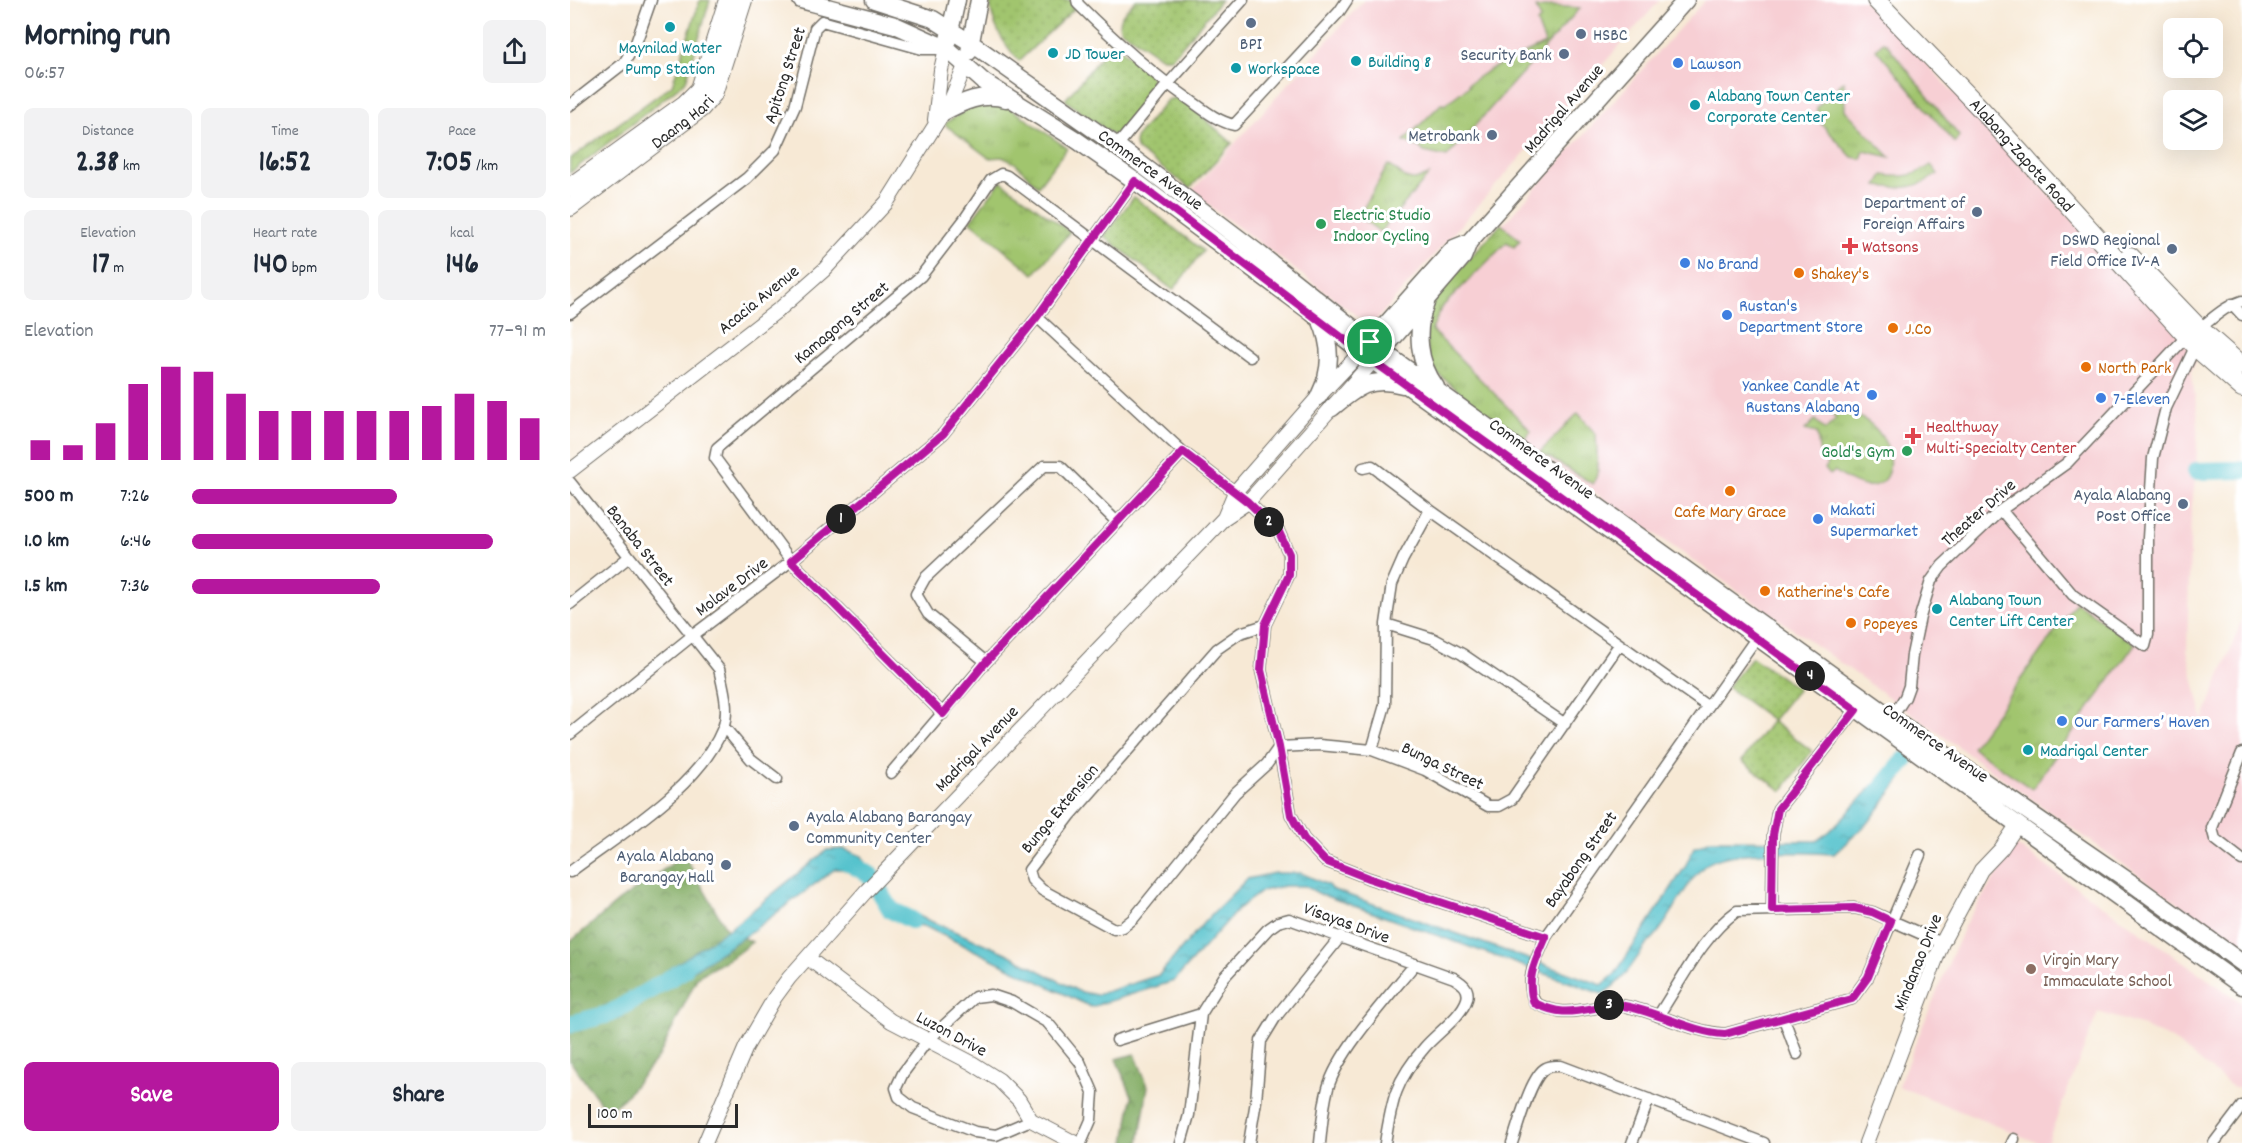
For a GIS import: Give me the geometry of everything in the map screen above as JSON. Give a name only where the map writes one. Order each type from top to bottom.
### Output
[{"type":"main road","name":"Daang Hari","points":[[570,187],[685,104],[700,89],[728,0]]},
{"type":"main road","name":"Daang Hari","points":[[570,207],[701,108],[713,94],[743,0]]},
{"type":"main road","name":"Commerce Avenue","points":[[801,0],[895,25],[946,48],[984,82],[1075,139],[1135,181],[1320,319],[1442,394],[1888,723],[2018,824],[2242,986]]},
{"type":"main road","name":"Commerce Avenue","points":[[874,0],[933,19],[971,43],[1117,146],[1261,255],[1410,387],[1856,710],[1888,723],[2028,810],[2242,963]]},
{"type":"main road","name":"Acacia Avenue","points":[[946,48],[957,0]]},
{"type":"main road","name":"Acacia Avenue","points":[[965,66],[980,0]]},
{"type":"main road","name":"Madrigal Avenue","points":[[1371,352],[1429,296],[1463,257],[1469,242],[1686,0]]},
{"type":"main road","name":"Alabang-Zapote Road","points":[[1876,0],[2242,388]]},
{"type":"main road","name":"Alabang-Zapote Road","points":[[1892,0],[2194,337],[2242,366]]},
{"type":"main road","points":[[938,118],[958,104],[977,98],[1000,98],[1015,102]]},
{"type":"main road","name":"Madrigal Avenue","points":[[1371,352],[1454,248],[1469,242]]},
{"type":"main road","points":[[1429,296],[1420,325],[1421,354],[1426,369],[1442,394]]},
{"type":"main road","points":[[1319,396],[1325,384],[1330,356],[1329,342],[1320,319]]},
{"type":"main road","points":[[1332,408],[1352,391],[1374,382],[1384,381],[1410,387]]},
{"type":"main road","points":[[2150,919],[2159,903]]},
{"type":"street","points":[[570,105],[624,63],[636,43],[651,0]]},
{"type":"street","points":[[1077,0],[1078,4],[1103,29],[1168,84],[1221,122],[1234,125],[1339,12],[1347,0]]},
{"type":"street","points":[[1117,146],[1168,84],[1243,0]]},
{"type":"street","name":"Apitong Street","points":[[570,313],[747,178],[775,150],[795,106],[815,28],[822,21],[922,50],[946,48]]},
{"type":"street","name":"Acacia Avenue","points":[[938,118],[941,70],[946,48]]},
{"type":"street","name":"Acacia Avenue","points":[[570,471],[782,307],[824,270],[887,202],[951,100],[965,66]]},
{"type":"street","name":"Kamagong Street","points":[[943,714],[791,561],[715,458],[717,448],[921,276],[991,180],[1001,174],[1007,176],[1250,357]]},
{"type":"street","name":"Molave Drive","points":[[570,734],[692,636],[791,561],[943,434],[1037,317],[1135,181]]},
{"type":"street","points":[[2237,303],[2242,315]]},
{"type":"street","name":"Theater Drive","points":[[1888,723],[1909,686],[1917,631],[1931,581],[1942,566],[2001,510],[2067,463],[2194,337],[2211,317],[2237,303]]},
{"type":"street","points":[[1037,317],[1183,452],[1248,502],[1279,532],[1289,554],[1289,575],[1265,625],[1261,670],[1279,747],[1291,815],[1304,839],[1325,861],[1368,878],[1546,937]]},
{"type":"street","points":[[2001,510],[2073,595],[2145,646],[2148,635],[2149,503],[2155,449],[2170,400],[2194,337]]},
{"type":"street","name":"Madrigal Avenue","points":[[1224,518],[1235,492],[1319,396],[1371,352]]},
{"type":"street","name":"Madrigal Avenue","points":[[706,1143],[746,1047],[775,997],[883,874],[1224,518],[1248,502],[1332,408],[1371,352]]},
{"type":"street","points":[[891,773],[986,662],[1183,452]]},
{"type":"street","points":[[986,662],[928,614],[916,594],[925,579],[1044,465],[1060,466],[1118,523]]},
{"type":"street","points":[[1364,468],[1372,466],[1707,706]]},
{"type":"street","name":"Banaba Street","points":[[570,482],[720,669],[726,697],[724,727],[704,760],[677,791],[570,872]]},
{"type":"street","points":[[1372,750],[1385,705],[1386,624],[1392,584],[1403,559],[1431,510]]},
{"type":"street","points":[[570,604],[629,557]]},
{"type":"street","points":[[1386,624],[1434,639],[1462,654],[1565,724]]},
{"type":"street","name":"Bunga Extension","points":[[1265,625],[1240,633],[1217,649],[1070,816],[1029,870],[1032,880],[1042,890],[1114,929],[1123,927],[1133,919],[1235,793],[1267,764],[1279,747]]},
{"type":"street","name":"Bayabong Street","points":[[1757,637],[1546,937],[1531,974],[1529,991],[1534,1003],[1554,1012],[1575,1011],[1613,1004],[1630,1007],[1710,1033],[1725,1034],[1852,999],[1868,977],[1920,855]]},
{"type":"street","name":"Bunga Street","points":[[1279,747],[1319,745],[1372,750],[1425,770],[1488,806],[1499,806],[1512,799],[1619,645]]},
{"type":"street","points":[[1772,910],[1773,835],[1778,809],[1856,710]]},
{"type":"street","points":[[724,727],[751,759],[777,779]]},
{"type":"street","points":[[2242,753],[2212,832],[2215,839],[2242,860]]},
{"type":"street","name":"Mindanao Drive","points":[[1866,1143],[1942,943],[1981,870],[2001,849],[2028,810]]},
{"type":"street","points":[[1658,1016],[1709,937],[1724,920],[1737,911],[1854,908],[1872,912],[1942,943]]},
{"type":"street","name":"Visayas Drive","points":[[1181,1143],[1189,1115],[1201,1014],[1224,977],[1268,929],[1278,922],[1289,919],[1454,978],[1468,991],[1462,1009],[1424,1048],[1404,1073],[1393,1094],[1385,1143]]},
{"type":"street","points":[[1249,1143],[1256,1101],[1261,1041],[1275,1018],[1341,936]]},
{"type":"street","name":"Luzon Drive","points":[[808,958],[891,1021],[999,1080],[1019,1100],[1031,1120],[1075,1143]]},
{"type":"street","points":[[1320,1143],[1328,1087],[1339,1064],[1354,1040],[1415,964]]},
{"type":"street","points":[[1031,1120],[996,1135],[975,1132],[913,1108],[899,1097],[896,1088],[903,1074],[927,1041],[975,997],[991,995],[1012,1002],[1048,1023],[1080,1062],[1093,1092],[1091,1120],[1081,1143]]},
{"type":"street","points":[[1117,1040],[1201,1014]]},
{"type":"street","points":[[1784,1019],[1797,1054]]},
{"type":"street","points":[[1512,1143],[1534,1084],[1544,1068],[1561,1066],[1764,1143]]},
{"type":"street","points":[[1632,1143],[1649,1099]]},
{"type":"street","points":[[2214,1143],[2242,1106]]},
{"type":"shaded area","points":[[1364,0],[1660,0],[1371,326],[1191,192]]},
{"type":"shaded area","points":[[1705,0],[1863,0],[1907,43],[2173,326],[2196,359],[2191,371],[2198,416],[2196,471],[2191,513],[2187,650],[2203,720],[2242,620],[2242,949],[1776,617],[1521,442],[1427,353],[1435,300]]},
{"type":"shaded area","name":"Virgin Mary Immaculate School","points":[[2016,845],[2242,1003],[2241,1088],[2234,1088],[2173,1040],[2137,1024],[2098,1012],[2047,1143],[2039,1143],[1898,1086],[1964,926]]},
{"type":"green space","points":[[700,0],[710,0],[686,81],[570,173],[570,159],[672,85]]},
{"type":"green space","points":[[990,0],[1070,0],[1074,9],[1019,61],[999,33]]},
{"type":"green space","points":[[1136,0],[1221,0],[1172,58],[1162,58],[1121,30],[1119,26],[1126,10]]},
{"type":"green space","points":[[1551,6],[1580,8],[1447,157],[1424,152],[1419,147],[1404,141],[1442,103],[1444,105],[1469,86],[1468,84],[1489,70],[1545,44],[1537,23],[1541,19],[1536,8]]},
{"type":"green space","points":[[1883,42],[1959,136],[1955,143],[1876,49]]},
{"type":"green space","points":[[1112,43],[1141,65],[1152,80],[1147,98],[1115,137],[1065,100]]},
{"type":"green space","points":[[1844,81],[1845,110],[1890,157],[1864,151],[1861,159],[1852,157],[1817,119],[1817,107]]},
{"type":"green space","points":[[1178,97],[1232,143],[1190,188],[1136,149],[1135,143],[1137,136],[1167,100]]},
{"type":"green space","points":[[990,102],[1008,106],[1067,148],[1038,186],[1015,163],[1002,157],[989,158],[944,124],[967,109]]},
{"type":"green space","points":[[1388,165],[1411,180],[1429,175],[1380,232],[1359,216]]},
{"type":"green space","points":[[1931,165],[1938,174],[1923,183],[1894,188],[1877,186],[1883,175],[1908,175]]},
{"type":"green space","points":[[1001,181],[1070,232],[1034,274],[970,221]]},
{"type":"green space","points":[[1134,197],[1203,251],[1173,290],[1104,236]]},
{"type":"green space","points":[[1501,224],[1520,240],[1514,247],[1507,242],[1441,308],[1432,330],[1531,431],[1521,442],[1432,369],[1427,342],[1427,320],[1433,304],[1450,280]]},
{"type":"green space","points":[[1578,413],[1596,434],[1598,472],[1593,484],[1540,452]]},
{"type":"green space","points":[[1831,413],[1860,417],[1877,430],[1886,446],[1890,463],[1886,477],[1875,485],[1858,484],[1835,471],[1830,475],[1825,469],[1827,465],[1819,450],[1817,433],[1805,430],[1815,420],[1825,430],[1836,419]]},
{"type":"green space","points":[[2076,602],[2135,644],[2032,789],[1972,747]]},
{"type":"green space","points":[[1752,657],[1798,689],[1772,721],[1812,751],[1782,791],[1742,761],[1772,720],[1727,687]]},
{"type":"green space","points":[[684,855],[727,930],[752,942],[732,957],[698,976],[659,1056],[624,1098],[607,1112],[570,1061],[570,942],[619,901]]},
{"type":"green space","points":[[1135,1054],[1148,1086],[1139,1143],[1125,1143],[1132,1096],[1116,1059]]},
{"type":"water","points":[[1889,769],[1901,779],[1869,822],[1834,854],[1750,854],[1718,859],[1707,864],[1694,877],[1660,930],[1626,974],[1602,994],[1320,894],[1305,886],[1284,886],[1262,891],[1239,908],[1174,981],[1091,1007],[928,928],[898,918],[875,892],[884,887],[893,902],[923,918],[1006,953],[1078,991],[1096,995],[1159,975],[1206,920],[1247,879],[1275,873],[1301,873],[1328,885],[1331,889],[1602,985],[1615,974],[1685,867],[1694,847],[1711,840],[1816,841],[1830,831]]},
{"type":"water","points":[[844,849],[862,856],[868,866],[857,876],[843,869],[835,869],[747,935],[665,989],[659,976],[733,926],[827,850]]},
{"type":"waterway","points":[[2196,471],[2242,470]]},
{"type":"waterway","points":[[1879,792],[1905,760]]},
{"type":"waterway","points":[[844,860],[870,875],[891,910],[912,920]]},
{"type":"waterway","points":[[570,1024],[609,1014],[684,970]]},
{"type":"place","name":"BPI","points":[[1251,23]]},
{"type":"place","name":"Maynilad Water Pump Station","points":[[670,27]]},
{"type":"place","name":"HSBC","points":[[1581,34]]},
{"type":"place","name":"JD Tower","points":[[1053,53]]},
{"type":"place","name":"Security Bank","points":[[1564,54]]},
{"type":"place","name":"Building 8","points":[[1356,61]]},
{"type":"place","name":"Lawson","points":[[1678,63]]},
{"type":"place","name":"Workspace","points":[[1236,68]]},
{"type":"place","name":"Alabang Town Center Corporate Center","points":[[1695,105]]},
{"type":"place","name":"Metrobank","points":[[1492,135]]},
{"type":"place","name":"Department of Foreign Affairs","points":[[1977,212]]},
{"type":"place","name":"Electric Studio Indoor Cycling","points":[[1321,224]]},
{"type":"place","name":"Watsons","points":[[1850,246]]},
{"type":"place","name":"DSWD Regional Field Office IV-A","points":[[2172,249]]},
{"type":"place","name":"No Brand","points":[[1685,263]]},
{"type":"place","name":"Shakey's","points":[[1799,273]]},
{"type":"place","name":"Rustan's Department Store","points":[[1727,315]]},
{"type":"place","name":"J.Co","points":[[1893,328]]},
{"type":"place","name":"North Park","points":[[2086,367]]},
{"type":"place","name":"Yankee Candle At Rustans Alabang","points":[[1872,395]]},
{"type":"place","name":"7-Eleven","points":[[2101,398]]},
{"type":"place","name":"Healthway Multi-Specialty Center","points":[[1913,436]]},
{"type":"place","name":"Gold's Gym","points":[[1907,451]]},
{"type":"place","name":"Cafe Mary Grace","points":[[1730,491]]},
{"type":"place","name":"Ayala Alabang Post Office","points":[[2183,504]]},
{"type":"place","name":"Makati Supermarket","points":[[1818,519]]},
{"type":"place","name":"Katherine's Cafe","points":[[1765,591]]},
{"type":"place","name":"Alabang Town Center Lift Center","points":[[1937,609]]},
{"type":"place","name":"Popeyes","points":[[1851,623]]},
{"type":"place","name":"Our Farmers’ Haven","points":[[2062,721]]},
{"type":"place","name":"Madrigal Center","points":[[2028,750]]},
{"type":"place","name":"Ayala Alabang Barangay Community Center","points":[[794,826]]},
{"type":"place","name":"Ayala Alabang Barangay Hall","points":[[726,865]]},
{"type":"place","name":"Virgin Mary Immaculate School","points":[[2031,969]]},
{"type":"route","points":[[1135,181],[1361,352],[1370,342],[1382,351],[1373,361],[1856,710],[1778,809],[1773,835],[1772,910],[1854,908],[1872,912],[1891,921],[1868,977],[1852,999],[1741,1032],[1725,1034],[1710,1033],[1630,1007],[1613,1004],[1575,1011],[1554,1012],[1534,1003],[1529,991],[1531,974],[1546,937],[1368,878],[1325,861],[1304,839],[1291,815],[1279,747],[1261,670],[1265,625],[1289,575],[1289,554],[1279,532],[1248,502],[1183,452],[986,662],[943,714],[791,561],[943,434],[1037,317],[1135,181]]}]
